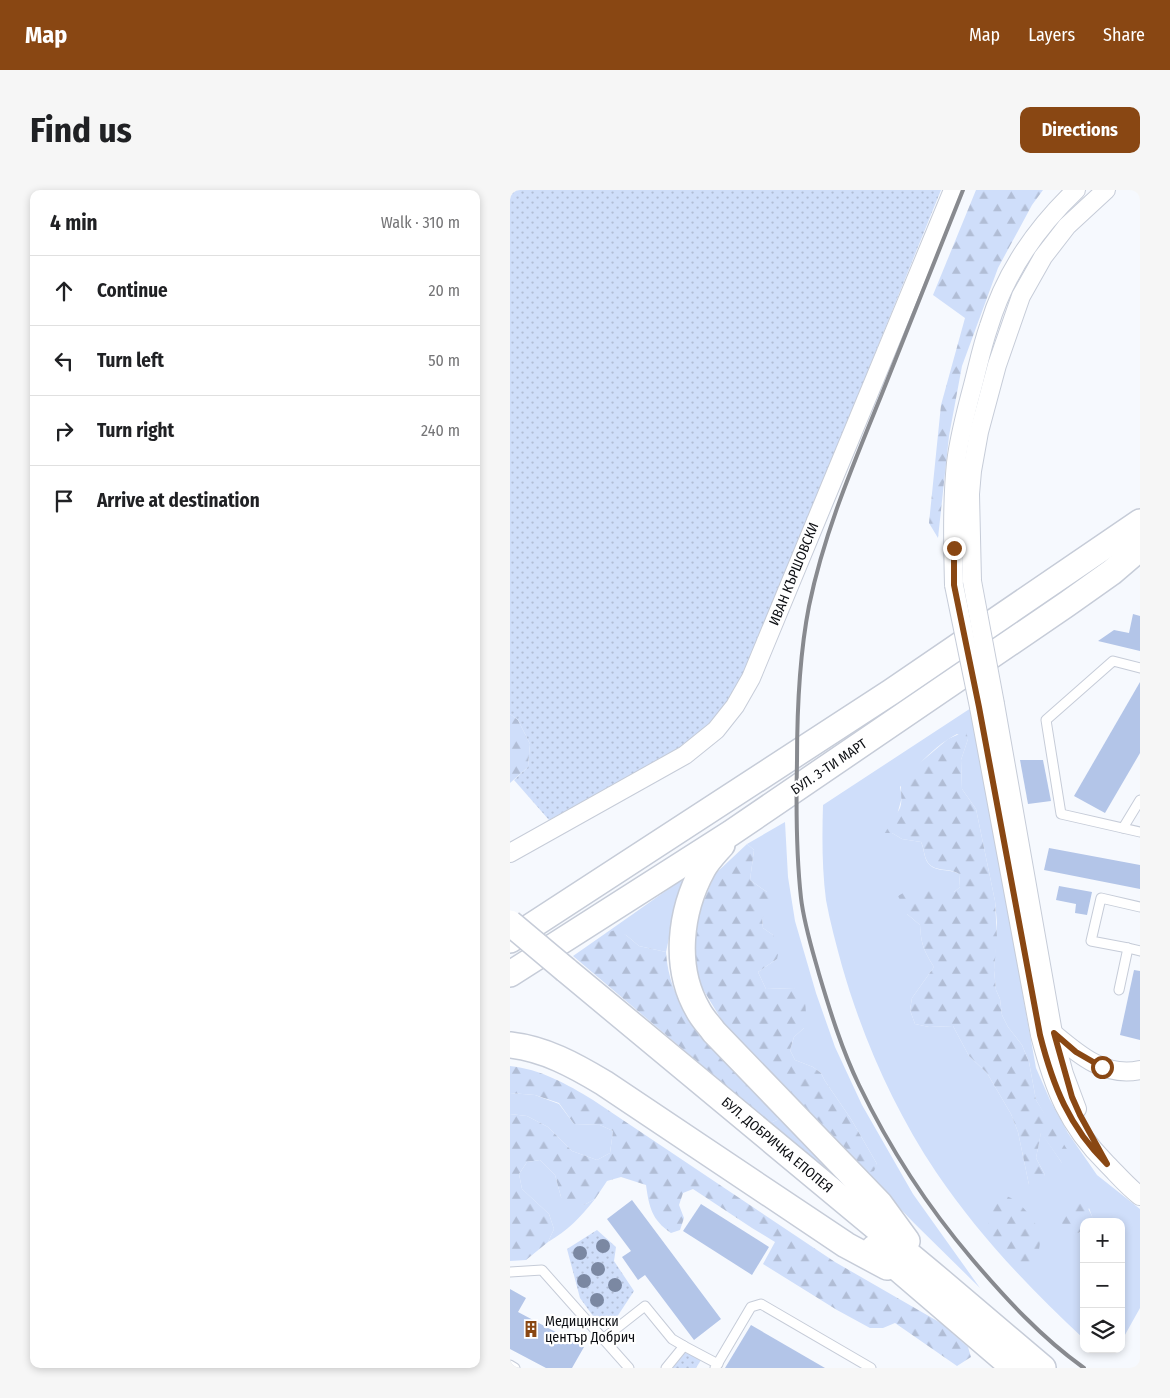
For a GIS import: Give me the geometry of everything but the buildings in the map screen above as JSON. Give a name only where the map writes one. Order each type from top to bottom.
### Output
[{"type":"main road","name":"БУЛ. 3-ТИ МАРТ","points":[[510,941],[890,692],[1140,522]]},
{"type":"main road","name":"БУЛ. 3-ТИ МАРТ","points":[[510,974],[731,834],[1112,572],[1140,548]]},
{"type":"main road","points":[[1112,572],[1140,560]]},
{"type":"main road","points":[[731,834],[704,868],[689,903],[683,931],[682,962],[687,986],[698,1010],[714,1032],[880,1204],[925,1279]]},
{"type":"main road","name":"БУЛ. ДОБРИЧКА ЕПОПЕЯ","points":[[510,923],[561,974],[925,1279],[1043,1368]]},
{"type":"main road","name":"БУЛ. ДОБРИЧКА ЕПОПЕЯ","points":[[510,941],[561,974]]},
{"type":"main road","points":[[510,1045],[547,1054],[576,1066],[604,1082],[846,1244],[925,1279]]},
{"type":"main road","name":"БУЛ. ДОБРИЧКА ЕПОПЕЯ","points":[[925,1279],[1014,1368]]},
{"type":"street","name":"ИВАН КЪРШОВСКИ","points":[[510,853],[685,755],[716,730],[735,706],[751,678],[952,190]]},
{"type":"street","points":[[1076,190],[1050,216],[1022,252],[1003,289],[989,326],[962,428],[956,462],[954,585],[987,705],[1054,1033],[1072,1097],[1107,1164]]},
{"type":"street","points":[[1106,190],[1067,226],[1043,257],[1020,296],[997,365],[979,432],[972,471],[970,504],[972,581],[987,705],[1040,1035],[1047,1064],[1060,1098],[1082,1137],[1128,1186],[1140,1196]]},
{"type":"street","points":[[1054,1033],[1076,1052],[1102,1067],[1131,1072],[1140,1070]]},
{"type":"lane","points":[[1140,668],[1113,661],[1046,720],[1061,814],[1140,832]]},
{"type":"lane","points":[[1123,828],[1140,800]]},
{"type":"lane","points":[[1140,907],[1101,898],[1091,941],[1140,950]]},
{"type":"lane","points":[[1119,990],[1128,948]]},
{"type":"lane","points":[[510,1272],[542,1270],[629,1368]]},
{"type":"lane","points":[[603,1339],[645,1306],[672,1339],[717,1366],[751,1307],[761,1304],[870,1368]]},
{"type":"lane","points":[[666,1368],[684,1346]]},
{"type":"lane","points":[[510,1365],[515,1368]]},
{"type":"green space","points":[[510,190],[941,190],[745,675],[729,702],[710,726],[681,749],[549,820],[514,780],[528,767],[530,744],[518,720],[510,714]]},
{"type":"green space","points":[[976,190],[1043,190],[1032,205],[998,268],[962,366],[949,436],[938,538],[929,523],[941,405],[965,318],[933,295]]},
{"type":"green space","points":[[971,708],[1036,1068],[1050,1100],[1068,1133],[1097,1175],[1140,1209],[1140,1308],[1125,1335],[1125,1218],[1093,1218],[1089,1208],[1085,1218],[1080,1218],[1078,1233],[1080,1232],[1080,1335],[1005,1260],[969,1217],[936,1172],[893,1098],[870,1047],[850,993],[835,941],[826,900],[823,853],[823,805]],"holes":[[[957,734],[968,739],[961,760],[962,789],[976,809],[995,901],[997,923],[994,970],[996,990],[1000,999],[1002,1015],[1008,1027],[1022,1045],[1029,1062],[1036,1100],[1050,1124],[1062,1163],[1041,1132],[1036,1158],[1045,1175],[1029,1185],[1018,1132],[1011,1114],[987,1073],[969,1056],[953,1026],[929,1027],[915,1024],[910,1010],[912,998],[934,967],[924,947],[920,925],[907,914],[947,892],[954,892],[960,887],[959,874],[935,868],[928,863],[921,842],[902,839],[892,833],[902,797],[900,787],[926,758]]]},
{"type":"green space","points":[[510,714],[518,720],[530,744],[528,767],[510,783]]},
{"type":"green space","points":[[966,731],[968,739],[961,760],[962,789],[976,809],[995,901],[997,938],[994,970],[996,990],[1000,999],[1002,1015],[1008,1027],[1022,1045],[1029,1062],[1036,1100],[1070,1154],[1067,1163],[1062,1163],[1041,1133],[1036,1158],[1045,1175],[1037,1188],[1029,1185],[1018,1132],[1011,1114],[987,1073],[969,1056],[953,1026],[929,1027],[915,1024],[910,1010],[912,998],[934,967],[924,947],[920,925],[907,914],[898,896],[910,889],[954,892],[960,887],[959,874],[933,867],[926,859],[921,842],[902,839],[892,833],[883,833],[884,828],[887,822],[899,810],[902,778],[948,739]]},
{"type":"green space","points":[[785,822],[788,877],[795,921],[816,993],[835,1047],[862,1105],[913,1194],[980,1288],[866,1173],[877,1164],[851,1119],[821,1073],[813,1067],[795,1060],[790,1050],[794,1037],[804,1028],[794,988],[766,989],[758,972],[777,959],[773,935],[763,928],[762,918],[767,892],[750,880],[754,850],[747,844]]},
{"type":"green space","points":[[747,844],[754,850],[750,880],[767,892],[772,904],[762,918],[763,928],[773,935],[780,946],[777,959],[758,972],[766,989],[794,988],[805,999],[806,1014],[804,1028],[794,1037],[790,1050],[795,1060],[813,1067],[821,1073],[877,1164],[874,1171],[866,1173],[724,1024],[698,981],[693,961],[694,937],[701,907],[715,874]]},
{"type":"green space","points":[[687,876],[677,901],[666,952],[639,946],[626,935],[606,933]]},
{"type":"green space","points":[[615,930],[626,935],[639,946],[666,952],[670,977],[679,1000],[691,1022],[723,1060],[778,1113],[777,1120],[770,1123],[573,956],[606,933]]},
{"type":"green space","points":[[510,1066],[543,1074],[593,1100],[835,1262],[953,1330],[952,1333],[968,1347],[971,1357],[957,1366],[895,1323],[883,1328],[870,1328],[837,1310],[763,1264],[775,1242],[693,1189],[683,1193],[679,1205],[684,1218],[680,1230],[671,1233],[652,1212],[646,1185],[621,1177],[607,1181],[595,1199],[584,1205],[569,1204],[561,1197],[555,1175],[540,1160],[527,1162],[519,1174],[522,1189],[549,1214],[554,1229],[548,1242],[526,1260],[510,1261],[510,1114],[527,1116],[548,1127],[572,1151],[597,1160],[610,1153],[613,1131],[600,1125],[574,1124],[559,1103],[535,1095],[510,1093]]},
{"type":"green space","points":[[510,1093],[535,1095],[559,1104],[574,1124],[600,1125],[613,1131],[610,1153],[597,1160],[572,1151],[548,1127],[527,1116],[510,1114]]},
{"type":"green space","points":[[778,1113],[868,1205],[770,1123],[777,1120]]},
{"type":"green space","points":[[540,1160],[555,1175],[561,1197],[584,1205],[595,1199],[573,1223],[548,1242],[554,1229],[549,1214],[522,1189],[519,1174],[527,1162]]},
{"type":"green space","points":[[1000,1194],[1012,1199],[1024,1208],[1039,1232],[1040,1240],[1035,1264],[1030,1266],[1022,1265],[1010,1256],[990,1233],[986,1211],[992,1200]]},
{"type":"green space","points":[[1071,1201],[1076,1201],[1083,1204],[1089,1210],[1093,1218],[1080,1218],[1080,1232],[1078,1233],[1065,1227],[1060,1221],[1061,1212]]},
{"type":"green space","points":[[597,1230],[616,1247],[614,1261],[634,1291],[613,1323],[593,1316],[580,1298],[567,1249]]},
{"type":"green space","points":[[685,1351],[701,1360],[696,1368],[672,1368]]},
{"type":"railway","points":[[963,190],[840,500],[815,579],[809,606],[801,664],[797,722],[796,795],[801,898],[811,946],[842,1044],[859,1085],[896,1153],[924,1197],[955,1239],[985,1274],[1039,1331],[1084,1368]]},
{"type":"place","name":"Медицински център Добрич","points":[[531,1329]]},
{"type":"route","points":[[954,548],[954,585],[979,707],[1040,1035],[1051,1077],[1060,1098],[1082,1137],[1107,1164],[1072,1097],[1054,1033],[1087,1060],[1102,1067]]}]
